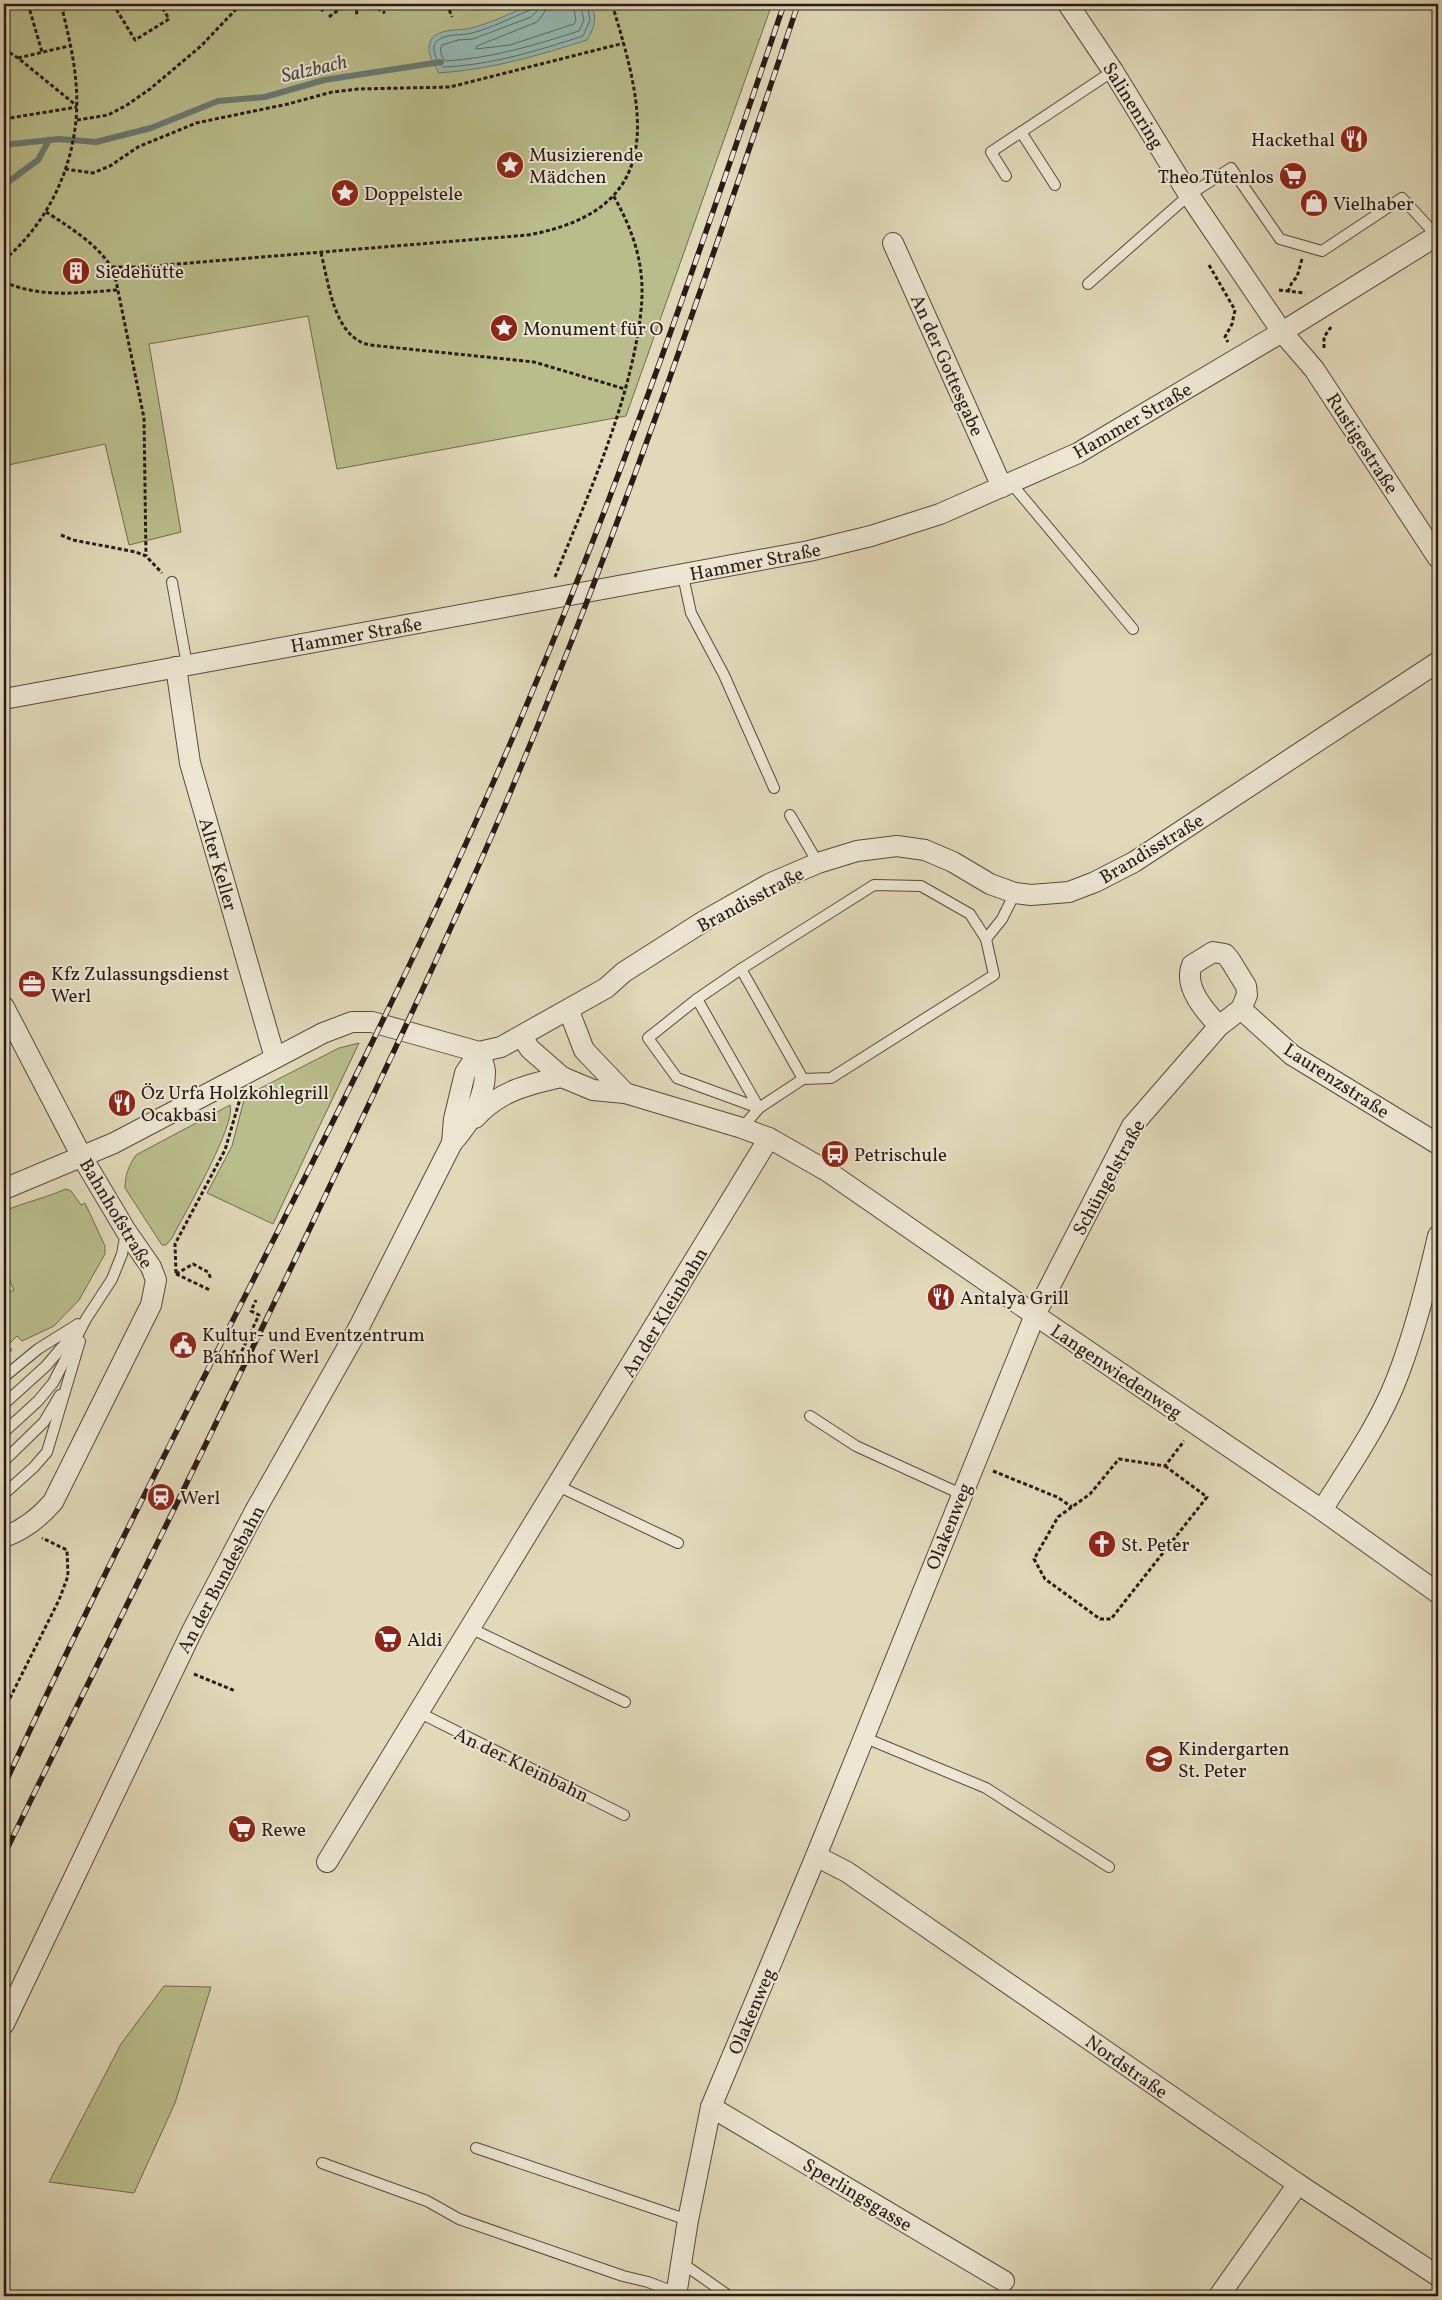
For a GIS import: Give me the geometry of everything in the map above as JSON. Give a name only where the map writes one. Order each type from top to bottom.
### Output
[{"type":"street","name":"Salinenring","points":[[1068,4],[1113,71],[1189,195],[1282,332]]},
{"type":"street","name":"Hammer Straße","points":[[4,698],[809,552],[871,536],[940,514],[1078,453],[1282,332],[1437,235]]},
{"type":"street","name":"An der Gottesgabe","points":[[894,243],[1007,485]]},
{"type":"street","name":"Rustigestraße","points":[[1282,332],[1314,369],[1438,558]]},
{"type":"street","name":"Brandisstraße","points":[[522,1037],[606,988],[624,972],[704,921],[771,884],[818,863],[857,851],[897,846],[926,850],[953,862],[990,884],[1015,893],[1031,896],[1069,892],[1095,882],[1134,862],[1438,662]]},
{"type":"street","name":"Alter Keller","points":[[182,666],[190,763],[275,1058]]},
{"type":"street","points":[[1219,1026],[1192,988],[1189,979],[1192,965],[1213,952],[1225,954],[1246,986],[1247,996],[1241,1009]]},
{"type":"street","name":"Bahnhofstraße","points":[[4,1007],[82,1157],[126,1231],[151,1267],[156,1280],[150,1305],[53,1502],[40,1517],[27,1526],[4,1537]]},
{"type":"street","name":"Schüngelstraße","points":[[1035,1315],[1132,1126],[1219,1026],[1241,1009]]},
{"type":"street","name":"Laurenzstraße","points":[[1241,1009],[1292,1055],[1438,1144]]},
{"type":"street","points":[[569,1011],[584,1050],[625,1094]]},
{"type":"street","points":[[4,1189],[114,1143],[323,1032],[362,1021],[382,1023],[479,1052],[501,1047],[522,1037]]},
{"type":"street","name":"Langenwiedenweg","points":[[522,1037],[530,1049],[562,1077],[593,1090],[625,1094],[742,1128],[769,1138],[827,1171],[1322,1510],[1438,1593]]},
{"type":"street","name":"An der Bundesbahn","points":[[4,2024],[175,1666],[250,1519],[358,1329],[452,1144],[467,1126],[483,1088],[485,1070],[479,1052]]},
{"type":"street","name":"An der Bundesbahn","points":[[452,1144],[454,1119],[465,1073],[479,1052]]},
{"type":"street","points":[[467,1126],[486,1106],[504,1094],[525,1085],[562,1077]]},
{"type":"street","name":"An der Kleinbahn","points":[[327,1862],[472,1629],[769,1138]]},
{"type":"street","points":[[1322,1510],[1368,1438],[1397,1379],[1420,1313],[1438,1236]]},
{"type":"street","name":"Olakenweg","points":[[677,2295],[688,2220],[711,2107],[816,1856],[1035,1315]]},
{"type":"street","name":"Nordstraße","points":[[816,1856],[847,1872],[1298,2184],[1438,2276]]},
{"type":"street","name":"Sperlingsgasse","points":[[711,2107],[1004,2281]]},
{"type":"street","points":[[1219,2296],[1298,2184]]},
{"type":"lane","points":[[1006,176],[991,152],[1113,71]]},
{"type":"lane","points":[[1021,132],[1055,185]]},
{"type":"lane","points":[[1088,284],[1189,195],[1231,168],[1280,239],[1322,251],[1402,198],[1437,235]]},
{"type":"lane","points":[[1007,485],[1133,629]]},
{"type":"lane","points":[[683,576],[691,613],[724,675],[774,788]]},
{"type":"lane","points":[[172,582],[182,666]]},
{"type":"lane","points":[[790,815],[818,863]]},
{"type":"lane","points":[[742,1128],[759,1108],[803,1080],[831,1078],[994,975],[986,939],[970,914],[921,886],[874,885],[741,969],[697,999],[648,1038],[677,1078],[759,1108]]},
{"type":"lane","points":[[986,939],[1002,919],[1015,893]]},
{"type":"lane","points":[[741,969],[803,1080]]},
{"type":"lane","points":[[697,999],[759,1108]]},
{"type":"lane","points":[[4,1432],[38,1401],[53,1383],[86,1319],[112,1278],[122,1254],[126,1231]]},
{"type":"lane","points":[[4,1377],[38,1349],[86,1319]]},
{"type":"lane","points":[[4,1494],[34,1467],[47,1452],[86,1319]]},
{"type":"lane","points":[[4,1404],[46,1366],[86,1319]]},
{"type":"lane","points":[[4,1460],[44,1422],[69,1379]]},
{"type":"lane","points":[[810,1416],[856,1446],[961,1494]]},
{"type":"lane","points":[[558,1486],[678,1544]]},
{"type":"lane","points":[[472,1629],[625,1702]]},
{"type":"lane","name":"An der Kleinbahn","points":[[420,1713],[624,1815]]},
{"type":"lane","points":[[863,1737],[986,1788],[1109,1867]]},
{"type":"lane","points":[[476,2148],[688,2220]]},
{"type":"lane","points":[[322,2163],[427,2201],[459,2219],[623,2276],[648,2282],[677,2295]]},
{"type":"lane","points":[[682,2263],[729,2296]]},
{"type":"path","points":[[28,4],[42,52]]},
{"type":"path","points":[[4,260],[26,240],[46,212],[65,169],[76,134],[76,83],[62,4]]},
{"type":"path","points":[[63,10],[73,4]]},
{"type":"path","points":[[113,4],[135,40],[170,19],[160,4]]},
{"type":"path","points":[[77,120],[108,115],[150,89],[200,46],[241,4]]},
{"type":"path","points":[[321,11],[329,4]]},
{"type":"path","points":[[330,17],[337,11],[356,4],[372,6],[385,13]]},
{"type":"path","points":[[356,4],[357,17]]},
{"type":"path","points":[[447,4],[452,17]]},
{"type":"path","points":[[112,267],[141,267],[449,243],[546,232],[584,217],[613,195],[630,172],[638,146],[637,105],[624,43],[612,4]]},
{"type":"path","points":[[65,169],[93,173],[110,166],[138,147],[196,123],[332,92],[358,89],[450,87],[624,43]]},
{"type":"path","points":[[18,58],[70,46]]},
{"type":"path","points":[[4,50],[18,58],[77,107]]},
{"type":"path","points":[[4,119],[77,107]]},
{"type":"path","points":[[557,572],[610,440],[625,389],[641,307],[641,274],[634,242],[613,195]]},
{"type":"path","points":[[46,212],[70,227],[100,253],[112,267],[144,418],[146,556]]},
{"type":"path","points":[[1288,292],[1292,282],[1298,277],[1305,246]]},
{"type":"path","points":[[321,253],[338,315],[347,333],[357,342],[370,345],[534,362],[625,389]]},
{"type":"path","points":[[4,282],[40,293],[65,294],[117,290]]},
{"type":"path","points":[[61,535],[73,540],[123,548],[146,556],[172,582]]},
{"type":"path","points":[[174,1283],[176,1274],[175,1244],[225,1150],[241,1098],[230,1082]]},
{"type":"path","points":[[176,1274],[194,1264],[208,1272],[211,1279]]},
{"type":"path","points":[[186,1279],[210,1290]]},
{"type":"path","points":[[225,1350],[241,1358],[259,1315],[251,1311],[256,1300]]},
{"type":"path","points":[[233,1354],[235,1349]]},
{"type":"path","points":[[1165,1466],[1197,1425]]},
{"type":"path","points":[[1119,1460],[1165,1466],[1207,1497],[1112,1619],[1100,1619],[1045,1579],[1034,1559],[1058,1517],[1090,1494],[1119,1460]]},
{"type":"path","points":[[974,1463],[1057,1497],[1072,1507]]},
{"type":"path","points":[[4,1710],[59,1600],[68,1576],[67,1550],[41,1537],[39,1534]]},
{"type":"path","points":[[175,1666],[235,1691]]},
{"type":"green space","points":[[4,4],[772,4],[626,416],[337,469],[308,316],[149,344],[181,532],[129,545],[105,444],[4,466]]},
{"type":"green space","points":[[359,1043],[273,1224],[207,1193],[232,1146],[245,1096],[339,1048]]},
{"type":"green space","points":[[230,1105],[230,1115],[218,1150],[172,1238],[166,1245],[162,1245],[125,1188],[129,1166],[136,1155]]},
{"type":"green space","points":[[66,1189],[71,1191],[81,1205],[85,1203],[105,1246],[105,1254],[79,1300],[54,1326],[22,1341],[17,1336],[8,1345],[12,1350],[4,1357],[4,1312],[6,1311],[4,1294],[14,1290],[4,1267],[4,1211]]},
{"type":"green space","points":[[164,1986],[211,1987],[175,2103],[134,2193],[49,2182],[121,2044]]},
{"type":"water","points":[[533,4],[591,4],[594,22],[587,40],[497,65],[439,73],[429,49],[429,44],[434,36],[439,33],[479,26]]},
{"type":"waterway","name":"Salzbach","points":[[4,145],[59,139],[96,142],[151,128],[218,101],[265,97],[324,80],[441,62]]},
{"type":"waterway","name":"Salzbach","points":[[4,185],[38,160],[49,140]]},
{"type":"railway","points":[[4,1786],[122,1539],[369,1049],[485,801],[568,605],[607,505],[680,306],[784,4]]},
{"type":"railway","points":[[4,1855],[208,1440],[373,1096],[502,812],[583,613],[621,512],[694,310],[798,4]]},
{"type":"place","name":"Hackethal","points":[[1354,139]]},
{"type":"place","name":"Musizierende Mädchen","points":[[510,165]]},
{"type":"place","name":"Theo Tütenlos","points":[[1293,176]]},
{"type":"place","name":"Doppelstele","points":[[345,193]]},
{"type":"place","name":"Vielhaber","points":[[1314,203]]},
{"type":"place","name":"Siedehütte","points":[[76,271]]},
{"type":"place","name":"Monument für O","points":[[504,328]]},
{"type":"place","name":"Kfz Zulassungsdienst Werl","points":[[32,984]]},
{"type":"place","name":"Öz Urfa Holzkohlegrill Ocakbasi","points":[[122,1103]]},
{"type":"place","name":"Petrischule","points":[[835,1154]]},
{"type":"place","name":"Antalya Grill","points":[[941,1297]]},
{"type":"place","name":"Kultur- und Eventzentrum Bahnhof Werl","points":[[183,1345]]},
{"type":"place","name":"Werl","points":[[161,1497]]},
{"type":"place","name":"St. Peter","points":[[1102,1544]]},
{"type":"place","name":"Aldi","points":[[388,1639]]},
{"type":"place","name":"Kindergarten St. Peter","points":[[1159,1759]]},
{"type":"place","name":"Rewe","points":[[242,1829]]}]
